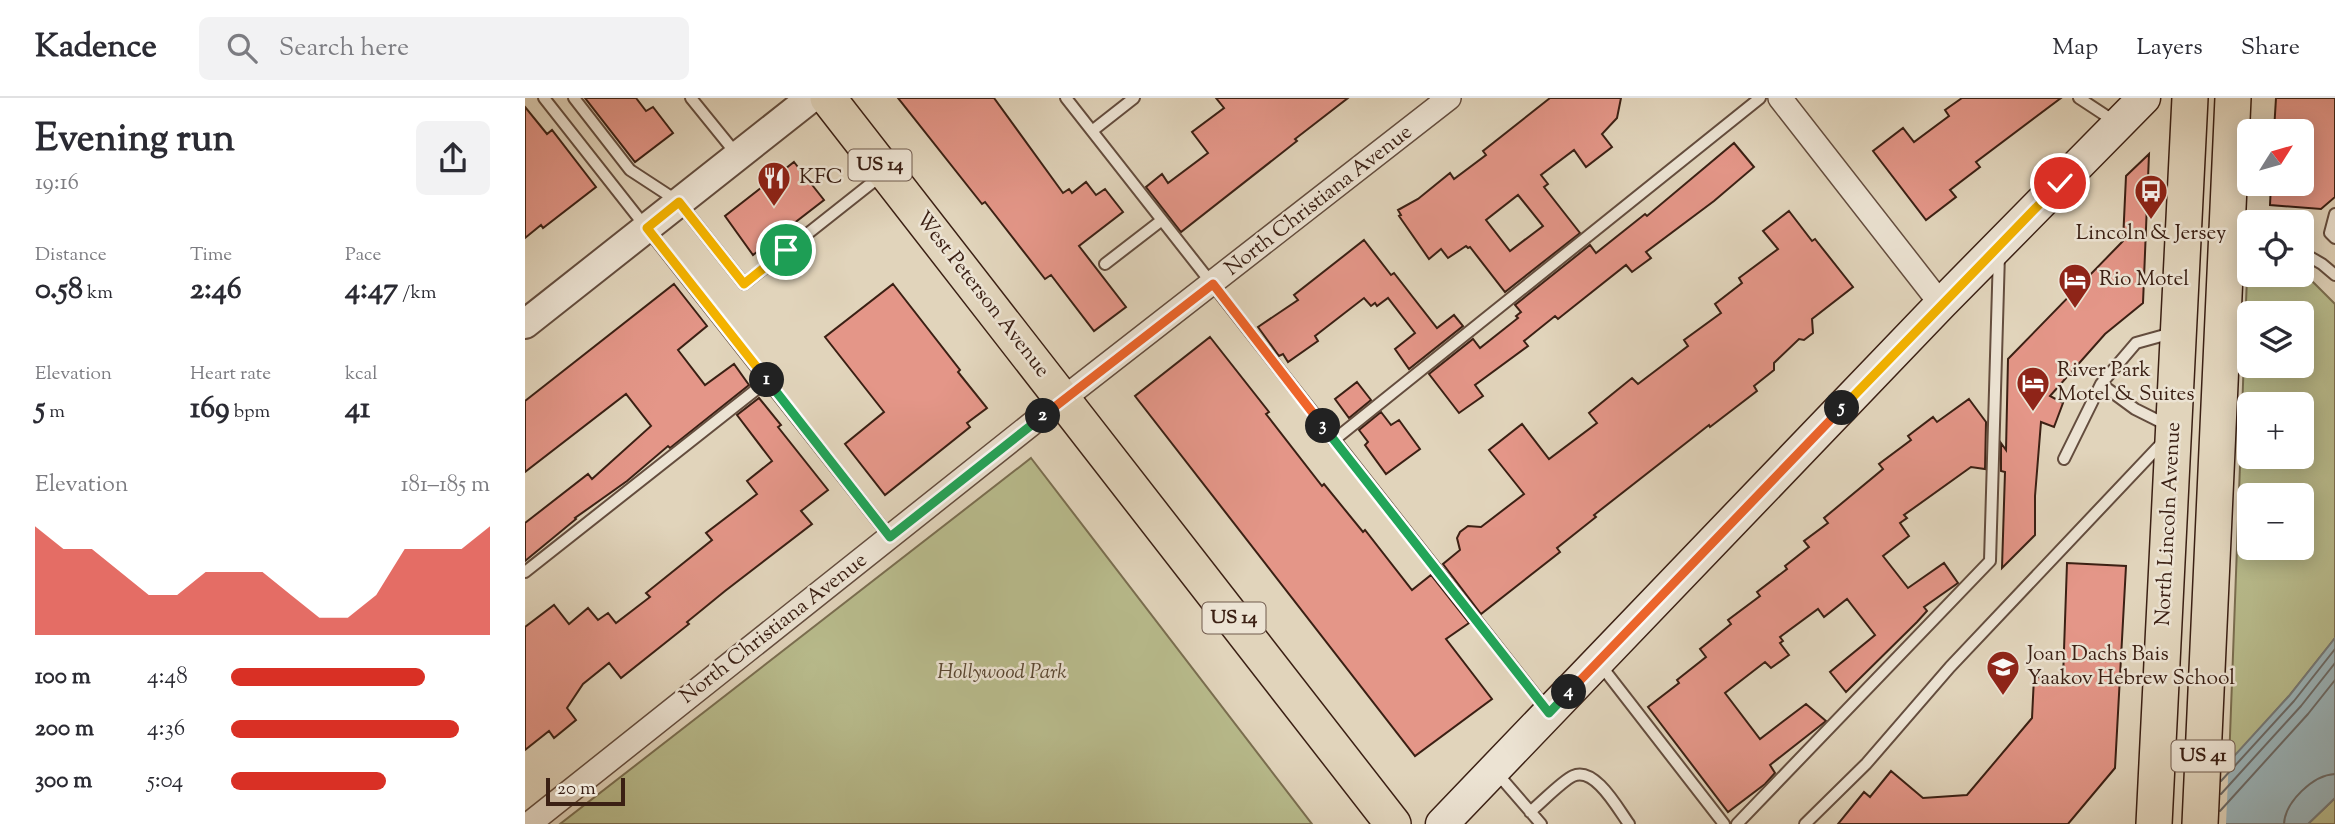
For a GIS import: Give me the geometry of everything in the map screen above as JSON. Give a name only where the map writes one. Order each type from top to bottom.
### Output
[{"type":"main road","name":"West Peterson Avenue","points":[[828,98],[1393,824]]},
{"type":"main road","points":[[1442,824],[1941,304],[2144,98]]},
{"type":"main road","name":"North Lincoln Avenue","points":[[2154,824],[2190,98]]},
{"type":"main road","name":"North Lincoln Avenue","points":[[2200,824],[2232,250],[2232,98]]},
{"type":"street","points":[[525,324],[811,98]]},
{"type":"street","name":"North Christiana Avenue","points":[[529,824],[1063,399],[1449,98]]},
{"type":"street","points":[[1780,98],[1941,304]]},
{"type":"lane","points":[[544,98],[890,537]]},
{"type":"lane","points":[[574,98],[630,170],[679,202],[744,284],[885,172]]},
{"type":"lane","points":[[691,98],[738,156]]},
{"type":"lane","points":[[1066,98],[1549,713]]},
{"type":"lane","points":[[1092,131],[1134,98]]},
{"type":"lane","points":[[1334,440],[1761,98]]},
{"type":"lane","points":[[2078,98],[2118,124]]},
{"type":"lane","points":[[2335,214],[2330,233],[2335,238]]},
{"type":"lane","points":[[1105,264],[1162,220]]},
{"type":"lane","points":[[1737,824],[1990,561],[1999,247]]},
{"type":"lane","points":[[2314,259],[2335,275]]},
{"type":"lane","points":[[2064,458],[2101,384],[2136,343],[2178,331]]},
{"type":"lane","points":[[525,572],[767,381]]},
{"type":"lane","points":[[1805,824],[1866,764],[1950,667],[2137,472],[2174,429],[2135,408],[2101,384]]},
{"type":"lane","points":[[1598,662],[1724,824]]},
{"type":"lane","points":[[1495,770],[1541,824]]},
{"type":"lane","points":[[1530,812],[1574,775],[1585,775],[1597,781],[1629,824]]},
{"type":"green space","points":[[2314,283],[2335,304],[2335,638],[2289,696],[2229,763],[2237,547],[2237,560],[2314,560],[2314,483],[2239,483],[2240,469],[2314,469],[2314,392],[2243,392],[2243,378],[2314,378],[2314,301],[2246,301],[2247,287],[2314,287]]},
{"type":"green space","name":"Hollywood Park","points":[[1031,458],[1312,824],[560,824]]},
{"type":"green space","points":[[2335,798],[2335,824],[2308,824]]},
{"type":"water","points":[[2335,638],[2335,798],[2308,824],[2172,824],[2289,696]]},
{"type":"pier","points":[[2229,757],[2226,824],[2168,824],[2169,822]]},
{"type":"building","points":[[585,98],[636,98],[646,111],[653,107],[673,133],[635,162]]},
{"type":"building","points":[[898,98],[994,98],[1063,193],[1069,189],[1072,193],[1086,182],[1096,195],[1105,189],[1123,212],[1079,246],[1126,307],[1094,331],[1051,275],[1045,279]]},
{"type":"building","points":[[1216,98],[1348,98],[1181,232],[1146,187],[1162,174],[1168,183],[1208,153],[1192,132],[1224,108]]},
{"type":"building","points":[[1550,98],[1621,98],[1617,118],[1602,134],[1612,147],[1586,167],[1574,150],[1541,175],[1548,184],[1544,187],[1580,233],[1505,292],[1470,247],[1466,246],[1448,258],[1441,249],[1429,259],[1399,216],[1401,215],[1398,210],[1418,199],[1450,173],[1454,179],[1486,155],[1483,151]],"holes":[[[1518,195],[1543,226],[1510,251],[1486,220]]]},
{"type":"building","points":[[1962,98],[2061,98],[1976,162],[1980,167],[1950,190],[1956,197],[1926,220],[1873,151],[1903,128],[1914,142],[1949,116],[1945,110]]},
{"type":"building","points":[[2276,98],[2335,98],[2335,197],[2321,209],[2270,205],[2270,196],[2314,196],[2314,119],[2275,119]]},
{"type":"building","points":[[525,107],[547,134],[552,130],[596,187],[543,228],[541,225],[525,238]]},
{"type":"building","points":[[1734,143],[1754,167],[1646,252],[1651,258],[1632,272],[1626,265],[1558,319],[1555,316],[1524,341],[1528,346],[1475,385],[1483,396],[1459,413],[1429,374],[1473,339],[1480,348],[1518,318],[1516,316],[1521,312],[1515,305],[1590,245],[1596,253],[1645,214],[1647,216]]},
{"type":"building","points":[[2149,154],[2143,303],[2105,334],[2050,396],[2063,403],[2054,427],[2041,422],[2035,535],[2002,568],[2005,472],[2001,471],[2001,443],[2006,450],[2008,359],[2123,241],[2126,176]]},
{"type":"building","name":"KFC","points":[[794,162],[824,200],[753,255],[725,216]]},
{"type":"building","points":[[1789,211],[1853,287],[1812,319],[1813,333],[1804,340],[1799,339],[1774,363],[1774,370],[1754,386],[1757,391],[1594,515],[1596,517],[1557,548],[1560,552],[1481,614],[1443,564],[1460,550],[1457,538],[1460,532],[1468,526],[1481,527],[1524,494],[1489,450],[1522,424],[1549,459],[1597,423],[1589,413],[1632,378],[1638,384],[1688,346],[1684,340],[1721,313],[1715,304],[1742,283],[1739,278],[1778,249],[1763,231]]},
{"type":"building","points":[[1364,240],[1437,328],[1454,315],[1463,326],[1409,369],[1395,349],[1415,333],[1388,298],[1377,306],[1375,303],[1371,306],[1364,298],[1315,336],[1318,341],[1288,362],[1283,354],[1279,356],[1258,327],[1298,300],[1294,295]]},
{"type":"building","points":[[674,284],[707,326],[678,350],[705,385],[734,364],[749,385],[670,448],[668,446],[627,481],[575,518],[525,561],[525,523],[588,474],[592,479],[651,426],[626,394],[525,472],[525,401]]},
{"type":"building","points":[[893,284],[987,408],[967,423],[970,427],[885,495],[845,444],[884,412],[825,337]]},
{"type":"building","points":[[1210,337],[1322,486],[1324,484],[1363,532],[1365,530],[1412,590],[1431,575],[1469,623],[1446,639],[1492,699],[1415,756],[1135,396]]},
{"type":"building","points":[[1357,382],[1371,400],[1349,418],[1335,399]]},
{"type":"building","points":[[759,398],[781,425],[778,427],[828,490],[801,511],[812,524],[725,591],[687,622],[689,624],[621,678],[609,663],[583,684],[567,708],[576,720],[554,738],[549,731],[525,750],[525,627],[554,605],[569,624],[588,608],[598,620],[608,613],[616,623],[650,597],[646,593],[712,540],[706,533],[757,494],[747,481],[772,461],[737,415]]},
{"type":"building","points":[[1969,399],[1986,422],[1985,469],[1971,467],[1904,515],[1907,518],[1900,523],[1909,536],[1883,556],[1908,588],[1944,563],[1958,583],[1924,607],[1927,611],[1917,622],[1846,692],[1830,672],[1875,635],[1847,599],[1824,617],[1818,609],[1780,637],[1783,641],[1780,643],[1789,655],[1771,668],[1765,662],[1725,693],[1760,739],[1806,704],[1826,721],[1770,765],[1775,773],[1728,812],[1648,707],[1706,657],[1700,649],[1731,624],[1728,620],[1760,596],[1757,592],[1787,569],[1785,566],[1809,547],[1804,541],[1828,523],[1824,518],[1883,469],[1879,464],[1911,440],[1908,436],[1933,417],[1937,422]]},
{"type":"building","points":[[1381,412],[1391,425],[1399,420],[1420,449],[1386,474],[1365,445],[1368,442],[1359,430]]},
{"type":"building","points":[[2067,563],[2126,566],[2115,768],[2068,824],[1838,824],[1864,792],[1870,797],[1891,771],[1923,798],[1967,795],[2032,718],[2034,677],[2063,679]]},
{"type":"place","name":"KFC","points":[[774,208]]},
{"type":"place","name":"Lincoln & Jersey","points":[[2151,221]]},
{"type":"place","name":"Rio Motel","points":[[2075,310]]},
{"type":"place","name":"River Park Motel & Suites","points":[[2033,413]]},
{"type":"place","name":"Joan Dachs Bais Yaakov Hebrew School","points":[[2003,697]]},
{"type":"route","points":[[786,250],[744,284],[679,202],[647,228],[890,537],[1213,284],[1549,713],[2060,183]]}]
